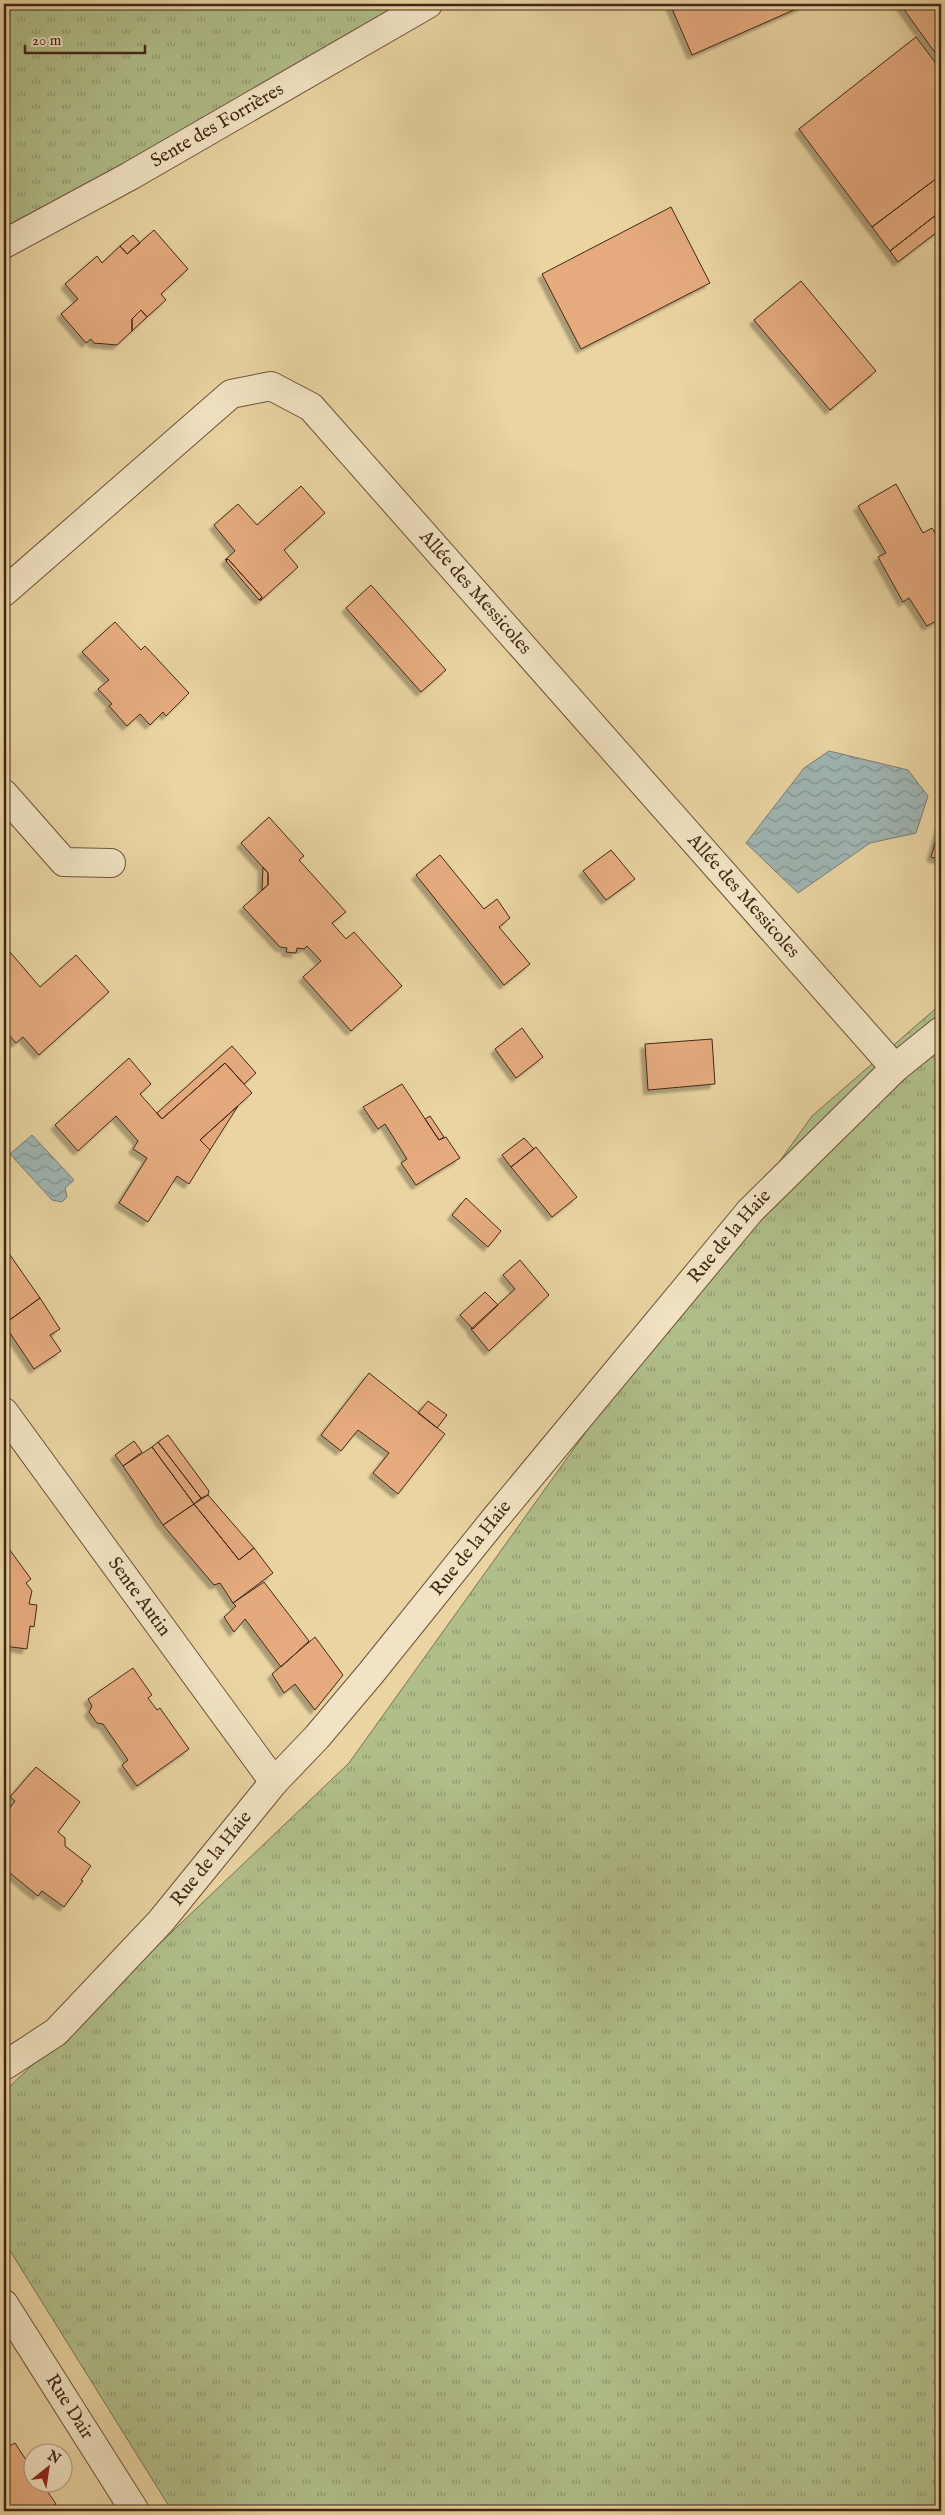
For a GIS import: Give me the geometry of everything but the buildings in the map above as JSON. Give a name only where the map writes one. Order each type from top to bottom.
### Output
[{"type":"street","name":"Sente des Forrières","points":[[4,244],[130,176],[428,4]]},
{"type":"street","name":"Allée des Messicoles","points":[[4,592],[231,394],[271,386],[311,407],[895,1068]]},
{"type":"street","points":[[4,794],[64,862],[111,863]]},
{"type":"street","name":"Rue de la Haie","points":[[4,2066],[56,2032],[160,1921],[274,1782],[317,1737],[371,1673],[494,1520],[750,1211],[895,1068],[941,1031]]},
{"type":"street","name":"Sente Autin","points":[[4,1412],[274,1782]]},
{"type":"street","name":"Rue Dair","points":[[4,2304],[135,2511]]},
{"type":"green space","points":[[4,4],[450,4],[4,253]]},
{"type":"green space","points":[[941,1004],[941,2511],[172,2511],[4,2241],[4,2092],[349,1763],[812,1116]]},
{"type":"water","points":[[829,751],[908,770],[928,796],[916,833],[870,843],[798,893],[746,843],[804,768]]},
{"type":"water","points":[[32,1135],[74,1180],[65,1188],[67,1197],[62,1202],[52,1200],[10,1154]]}]
